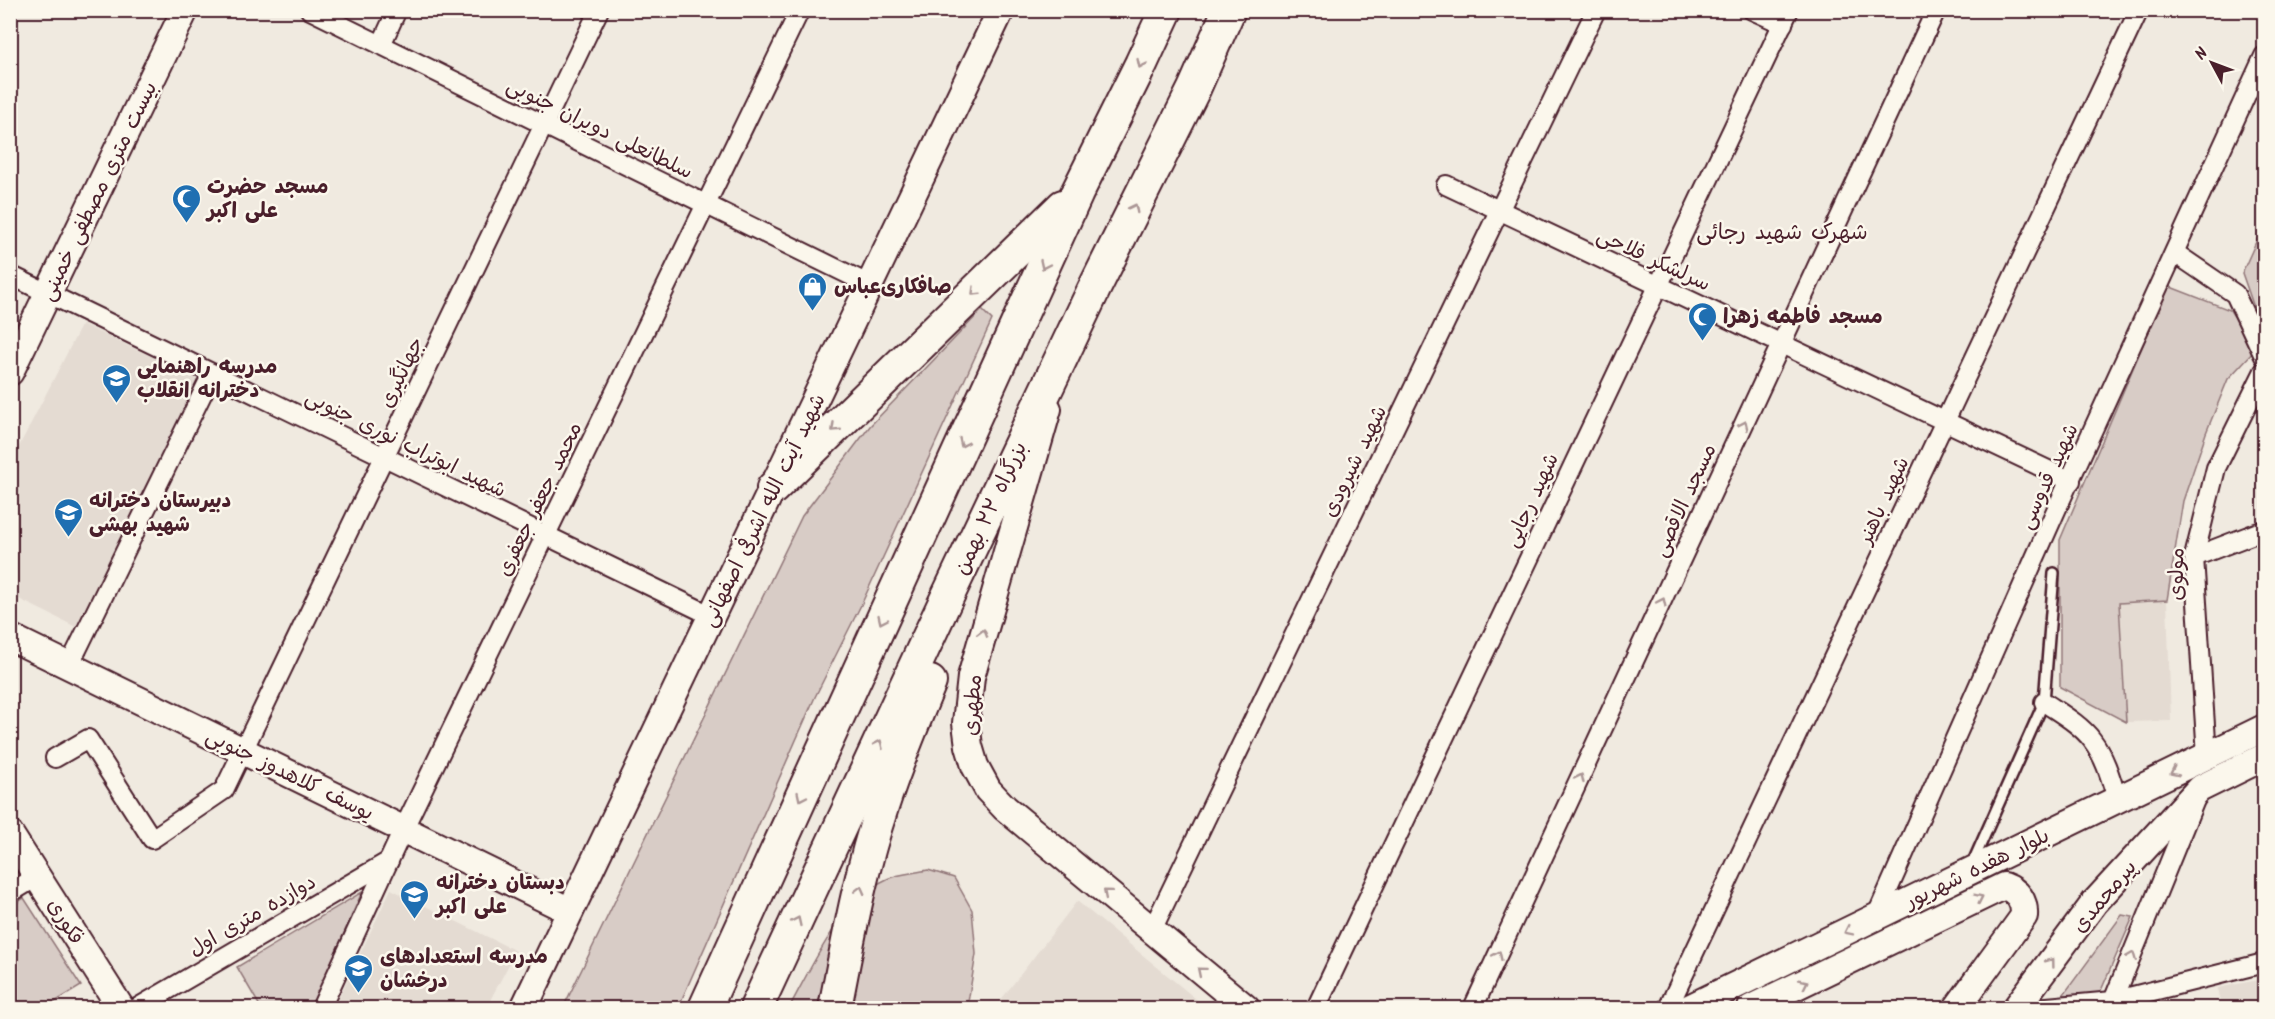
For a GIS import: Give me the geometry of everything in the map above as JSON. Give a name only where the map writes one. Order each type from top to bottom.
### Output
[{"type":"highway","points":[[705,1008],[1077,193],[1166,10]]},
{"type":"highway","name":"بزرگراه ۲۲ بهمن","points":[[756,1008],[948,595],[1114,249],[1194,89],[1229,10]]},
{"type":"highway","points":[[773,488],[1077,193]]},
{"type":"highway","points":[[835,1008],[849,931],[882,808],[909,733],[1114,249]]},
{"type":"main road","name":"بیست متری مصطفی خمینی","points":[[10,372],[185,10]]},
{"type":"main road","name":"شهید آیت الله اشرفی اصفهانی","points":[[524,1008],[1001,10]]},
{"type":"main road","name":"مطهری","points":[[1052,397],[971,677],[966,723],[975,766],[988,790],[1005,808],[1245,1008]]},
{"type":"main road","name":"یوسف کلاهدوز جنوبی","points":[[10,637],[570,911]]},
{"type":"main road","name":"بلوار هفده شهریور","points":[[1689,1008],[2265,728]]},
{"type":"main road","points":[[2199,789],[2265,757]]},
{"type":"main road","name":"پیرمحمدی","points":[[2016,1008],[2095,902],[2199,789]]},
{"type":"main road","name":"فکوری","points":[[10,834],[121,1008]]},
{"type":"main road","name":"بلوار هفده شهریور","points":[[1751,1008],[2004,886],[2012,889],[2025,906],[2024,916],[1957,1008]]},
{"type":"street","name":"سلطانعلی دویران جنوبی","points":[[310,10],[870,285]]},
{"type":"street","points":[[381,45],[397,10]]},
{"type":"street","name":"جهانگیری","points":[[55,758],[88,739],[152,839],[224,790],[599,10]]},
{"type":"street","name":"محمد جعفر جعفری","points":[[321,1008],[388,861],[800,10]]},
{"type":"street","name":"شهید شیرودی","points":[[1152,930],[1596,10]]},
{"type":"street","points":[[1752,10],[1786,17]]},
{"type":"street","name":"مسجد الاقصی","points":[[1473,1008],[1936,10]]},
{"type":"street","name":"شهید باهنر","points":[[1668,1008],[2139,10]]},
{"type":"street","name":"شهید رجایی","points":[[1316,1008],[1786,17]]},
{"type":"street","name":"شهید قدوسی","points":[[1876,917],[2057,508],[2263,63]]},
{"type":"street","name":"سرلشکر فلاحی","points":[[1446,185],[2071,481]]},
{"type":"street","points":[[2175,253],[2235,294],[2265,356]]},
{"type":"street","name":"شهید ابوتراب نوری جنوبی","points":[[10,275],[712,616]]},
{"type":"street","name":"مولوی","points":[[2207,756],[2194,557],[2216,468],[2265,371]]},
{"type":"street","points":[[69,666],[212,374]]},
{"type":"street","points":[[2194,557],[2265,530]]},
{"type":"street","points":[[2044,702],[2070,720],[2091,739],[2106,765],[2117,800]]},
{"type":"street","points":[[2110,1005],[2199,789]]},
{"type":"street","name":"دوازده متری اول","points":[[137,1008],[388,861]]},
{"type":"street","points":[[10,893],[38,876]]},
{"type":"street","points":[[2036,1008],[2110,1005],[2265,963]]},
{"type":"lane","points":[[1968,872],[2044,702],[2054,573]]},
{"type":"shaded area","points":[[2264,224],[2264,336],[2242,273]]},
{"type":"shaded area","points":[[2168,286],[2230,310],[2255,350],[2228,379],[2206,433],[2183,501],[2167,600],[2119,603],[2126,722],[2060,687],[2060,540]]},
{"type":"shaded area","points":[[982,310],[992,320],[862,603],[815,697],[678,1008],[563,1008],[802,516],[870,426]]},
{"type":"shaded area","points":[[82,324],[196,378],[198,385],[80,629],[11,595],[10,464]]},
{"type":"shaded area","points":[[2167,600],[2171,721],[2126,722],[2119,603]]},
{"type":"shaded area","points":[[928,870],[954,878],[972,910],[976,954],[967,1008],[789,1008],[829,936],[856,902],[887,879]]},
{"type":"shaded area","name":"دبستان دخترانه علی اکبر","points":[[391,889],[516,951],[486,1008],[334,1008]]},
{"type":"shaded area","points":[[362,892],[311,1008],[261,1008],[237,967]]},
{"type":"shaded area","points":[[24,898],[81,986],[45,1008],[20,1008],[11,994],[11,907]]},
{"type":"shaded area","points":[[1077,901],[1207,1008],[1001,1008],[997,1005]]},
{"type":"shaded area","points":[[2122,915],[2133,917],[2099,995],[2061,998]]},
{"type":"shaded area","points":[[2264,979],[2264,1008],[2221,1008],[2217,988]]},
{"type":"place","name":"مسجد حضرت علی اکبر","points":[[186,224]]},
{"type":"place","name":"صافکاری‌عباس","points":[[813,312]]},
{"type":"place","name":"مسجد فاطمه زهرا","points":[[1702,342]]},
{"type":"place","name":"مدرسه راهنمایی دخترانه انقلاب","points":[[116,404]]},
{"type":"place","name":"دبیرستان دخترانه شهید بهشی","points":[[68,538]]},
{"type":"place","name":"دبستان دخترانه علی اکبر","points":[[415,920]]},
{"type":"place","name":"مدرسه استعدادهای درخشان","points":[[359,994]]},
{"type":"district","name":"شهرک شهید رجائی","points":[[1782,231]]}]
